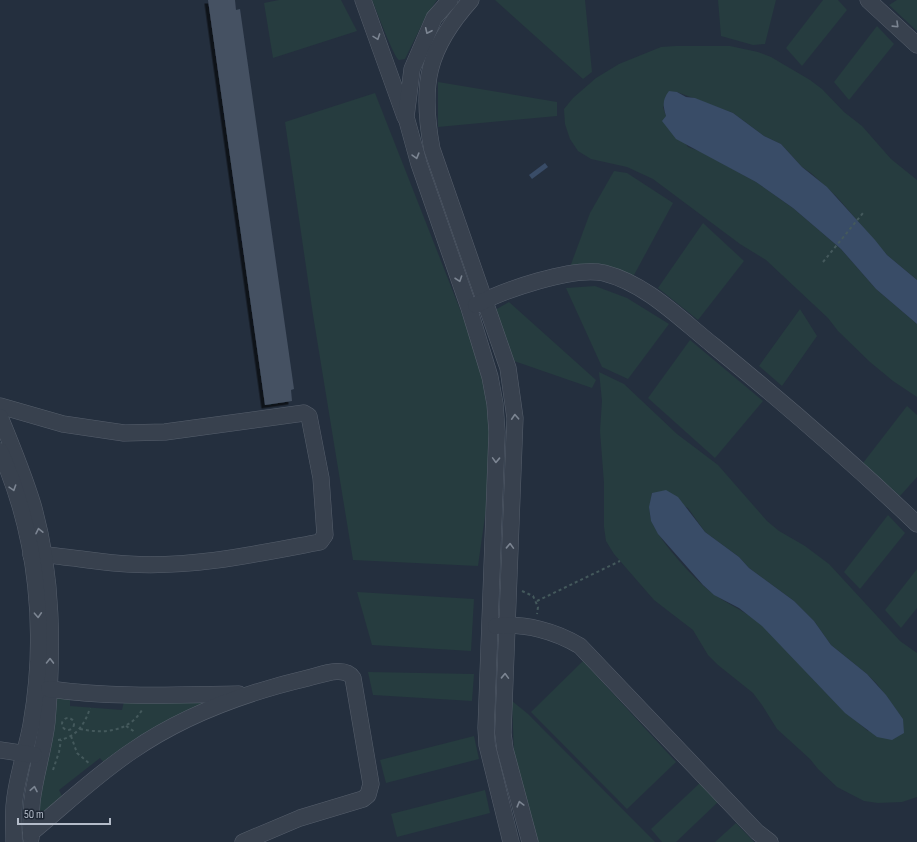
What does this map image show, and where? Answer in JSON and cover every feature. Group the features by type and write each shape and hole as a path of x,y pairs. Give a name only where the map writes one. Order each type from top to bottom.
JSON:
{"street":[{"path":"363,0 406,118 419,164 469,308 490,378 495,404 498,432 486,728 487,745 511,842"},
{"path":"406,118 412,69 434,18 450,0"},
{"path":"471,0 449,28 429,68 426,93 426,118 432,149 508,368 515,418 503,733 505,749 530,842"},
{"path":"872,1 917,46"},
{"path":"388,67 412,69 429,68"},
{"path":"469,308 485,300 552,277 578,273 602,273 629,281 655,298 747,373 873,482 917,524"},
{"path":"0,406 63,424 124,433 165,432 304,413 309,416 321,478 325,535 320,542 194,564 128,564 37,554"},
{"path":"0,417 15,454 33,506 37,554 51,626 47,723 32,802 31,837"},
{"path":"0,451 37,554 36,587 38,623 36,682 31,726 14,805 14,842"},
{"path":"489,627 507,625 533,628 565,637 580,646 757,832 770,842"},
{"path":"31,837 75,794 133,750 180,724 247,694 272,686 339,671 350,674 353,678 371,791 363,799 300,818 243,842"},
{"path":"49,689 78,693 150,696 247,694"},
{"path":"0,750 24,755 41,756"}],"path":[{"path":"823,262 863,213"},
{"path":"536,601 620,561"},
{"path":"523,591 529,593 536,601 538,613 533,628"},
{"path":"80,728 96,732 111,732 126,726 138,716 150,696"},
{"path":"55,740 71,736 80,728 87,719 90,708"},
{"path":"68,718 73,721 72,729 70,730 62,726 64,719 68,718"},
{"path":"71,736 77,753 90,765"}],"green space":[{"path":"279,0 341,0 357,31 273,58 264,3"},
{"path":"372,0 437,0 426,16 405,59 399,60 389,43"},
{"path":"495,0 585,0 592,72 583,79"},
{"path":"718,0 776,0 765,44 753,45 721,36"},
{"path":"823,0 838,0 847,10 802,66 786,48"},
{"path":"897,0 917,0 917,31 889,5"},
{"path":"877,26 894,44 849,100 834,82"},
{"path":"730,46 758,52 771,57 810,80 822,89 844,112 862,126 891,159 917,180 917,280 887,255 837,197 811,173 802,167 781,144 764,136 733,113 677,92 663,107 666,116 688,147 702,152 756,182 793,208 841,249 876,289 917,324 917,397 893,381 870,362 838,331 828,318 766,260 740,244 653,179 627,167 591,159 578,151 570,139 565,124 564,109 573,98 596,78 619,64 661,47"},
{"path":"438,82 557,102 557,116 438,127"},
{"path":"375,93 465,322 489,396 490,481 478,566 353,560 313,315 285,122"},
{"path":"614,171 627,173 673,203 634,275 570,267 590,213"},
{"path":"703,223 744,261 698,320 658,288"},
{"path":"595,286 627,298 669,324 628,379 602,367 566,288"},
{"path":"509,302 596,380 592,388 514,361 495,310"},
{"path":"800,309 817,336 782,386 759,366"},
{"path":"690,340 763,401 715,458 648,398"},
{"path":"599,372 624,384 677,434 718,465 767,521 779,531 805,546 829,564 900,641 917,653 917,797 902,802 878,803 864,801 837,787 810,759 777,729 753,693 708,655 693,630 654,600 614,554 606,541 604,527 604,483 600,431 602,401","holes":["652,493 688,508 705,532 739,557 749,568 794,601 814,621 831,645 877,684 903,719 868,731 840,706 763,626 752,617 707,589 680,562 656,530 650,515"]},
{"path":"907,406 917,415 917,477 900,496 863,463"},
{"path":"888,515 905,533 860,589 844,572"},
{"path":"917,569 917,608 901,628 885,610"},
{"path":"357,592 474,599 471,651 372,645"},
{"path":"583,661 676,762 627,809 531,712"},
{"path":"368,672 474,674 472,701 373,695"},
{"path":"56,696 70,696 70,706 122,710 124,701 210,702 106,765 100,758 59,790 63,798 44,814 38,810"},
{"path":"512,701 528,714 655,842 538,842 514,755"},
{"path":"474,736 479,759 386,783 380,760"},
{"path":"701,782 719,801 676,842 662,842 651,829"},
{"path":"485,790 490,813 397,837 391,814"},
{"path":"736,823 754,842 715,842"}],"water":[{"path":"669,91 677,92 686,97 695,98 733,113 764,136 781,144 802,167 827,187 887,255 917,280 917,324 876,289 841,249 793,208 756,182 676,139 662,121 666,116 664,103 665,97"},
{"path":"545,163 548,167 532,179 529,175"},
{"path":"666,490 678,497 705,532 739,557 749,568 794,601 814,621 831,645 867,674 886,695 903,719 904,733 892,740 877,737 845,713 762,626 739,608 714,595 703,585 658,534 651,521 649,507 652,493"}],"building":[{"path":"208,0 235,0 236,10 240,9 294,389 291,390 292,401 265,405"}]}
